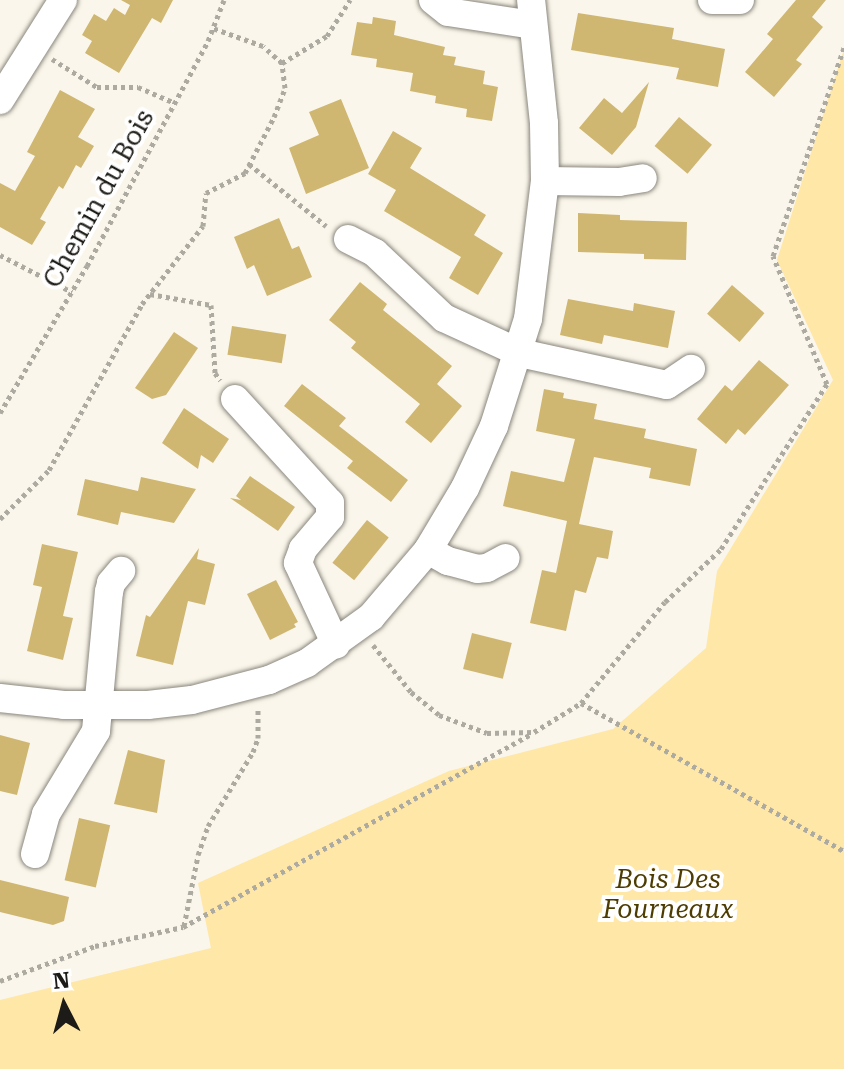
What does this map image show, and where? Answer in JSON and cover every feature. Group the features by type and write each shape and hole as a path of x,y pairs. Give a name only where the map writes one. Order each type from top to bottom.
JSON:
{"street":[{"path":"0,100 31,46 63,0"},
{"path":"0,698 99,706 177,702 243,689 307,663 336,645 371,617 428,550 471,476 494,426 520,353 534,284 545,181 544,123 532,12 448,12 433,0"},
{"path":"712,0 740,0"},
{"path":"545,181 619,182 643,178"},
{"path":"348,239 375,253 444,318 520,353 667,385 691,369"},
{"path":"235,399 330,503 330,517 303,549 298,563 336,645"},
{"path":"428,550 448,561 477,569 487,568 506,558"},
{"path":"35,854 46,814 96,731 109,592 111,583 121,571"}],"path":[{"name":"Chemin du Bois","path":"0,413 72,292 175,103 224,0"},
{"path":"282,63 327,36 350,0"},
{"path":"0,519 49,470 149,294 203,226 206,193 236,179 249,164 285,88 282,63 263,46 213,28"},
{"path":"31,46 97,87 138,87 175,103"},
{"path":"0,981 95,946 183,927 534,732 581,703 665,602 721,549 827,384 773,256 844,47"},
{"path":"249,164 317,221 348,239"},
{"path":"0,255 72,292"},
{"path":"149,294 211,305 215,373 235,399"},
{"path":"372,645 411,692 439,715 487,733 534,732"},
{"path":"581,703 844,851"},
{"path":"183,927 198,855 208,826 253,752 258,738 258,706"}],"green space":[{"name":"Bois Des Fourneaux","path":"844,49 844,1069 0,1069 0,1000 211,948 198,883 449,771 613,729 706,648 717,571 833,380 777,260"}],"building":[{"path":"121,0 173,0 161,23 152,18 119,73 85,53 92,41 82,35 94,14 106,21 114,8 125,15 130,5"},
{"path":"796,0 826,0 812,17 823,27 796,60 802,64 774,97 745,72 773,39 767,34"},
{"path":"578,13 674,28 672,39 725,49 718,87 676,79 679,68 571,50"},
{"path":"373,17 396,21 394,35 445,47 443,55 456,57 454,65 485,71 483,84 498,87 492,121 466,117 467,109 435,103 436,96 410,91 413,73 376,67 377,59 351,55 357,22 372,24"},
{"path":"649,82 636,127 612,155 579,128 604,98 622,113"},
{"path":"60,90 95,109 78,137 94,146 81,168 76,165 63,189 59,186 40,219 46,222 32,245 0,227 0,183 15,191 35,156 27,152"},
{"path":"341,99 369,168 306,194 289,148 319,135 309,112"},
{"path":"679,117 712,145 688,174 655,146"},
{"path":"393,131 422,148 410,168 486,215 474,235 503,253 478,295 449,278 461,257 384,211 396,190 368,174"},
{"path":"578,213 620,215 620,220 687,222 686,260 644,259 644,254 578,252"},
{"path":"279,218 292,249 299,246 312,277 267,296 254,265 247,269 234,237"},
{"path":"360,282 387,304 383,310 452,366 437,384 462,406 431,443 405,422 420,404 351,348 356,342 329,320"},
{"path":"732,285 764,313 740,342 707,314"},
{"path":"568,299 633,311 634,303 675,311 668,348 604,335 602,344 560,335"},
{"path":"232,326 286,335 282,363 227,355"},
{"path":"174,332 198,348 166,395 152,399 135,388"},
{"path":"759,360 789,385 745,435 738,429 726,444 697,419 725,385 732,391"},
{"path":"302,384 346,418 339,426 408,480 391,502 347,468 353,461 284,406"},
{"path":"544,389 564,393 563,398 597,404 594,419 646,429 644,438 697,449 690,486 649,478 651,468 594,457 579,524 613,531 608,559 597,557 586,593 575,590 566,631 530,623 542,570 556,573 567,521 503,506 511,471 564,482 575,439 536,431"},
{"path":"184,408 229,439 213,463 201,455 198,469 162,443"},
{"path":"250,476 295,507 278,531 230,498 241,500 236,496"},
{"path":"141,477 196,489 174,523 121,512 118,525 77,515 85,479 138,491"},
{"path":"367,520 389,538 354,580 332,563"},
{"path":"42,544 78,552 63,616 73,618 63,660 27,651 42,587 33,585"},
{"path":"199,548 197,559 215,564 205,605 188,601 173,665 136,656 146,615 150,617"},
{"path":"276,580 298,622 294,624 296,627 270,640 247,594"},
{"path":"472,633 512,643 503,679 463,669"},
{"path":"0,735 30,743 17,795 0,791"},
{"path":"128,750 165,760 157,813 114,804"},
{"path":"79,818 110,825 96,888 65,880"},
{"path":"0,880 69,897 64,921 53,925 0,912"}]}
